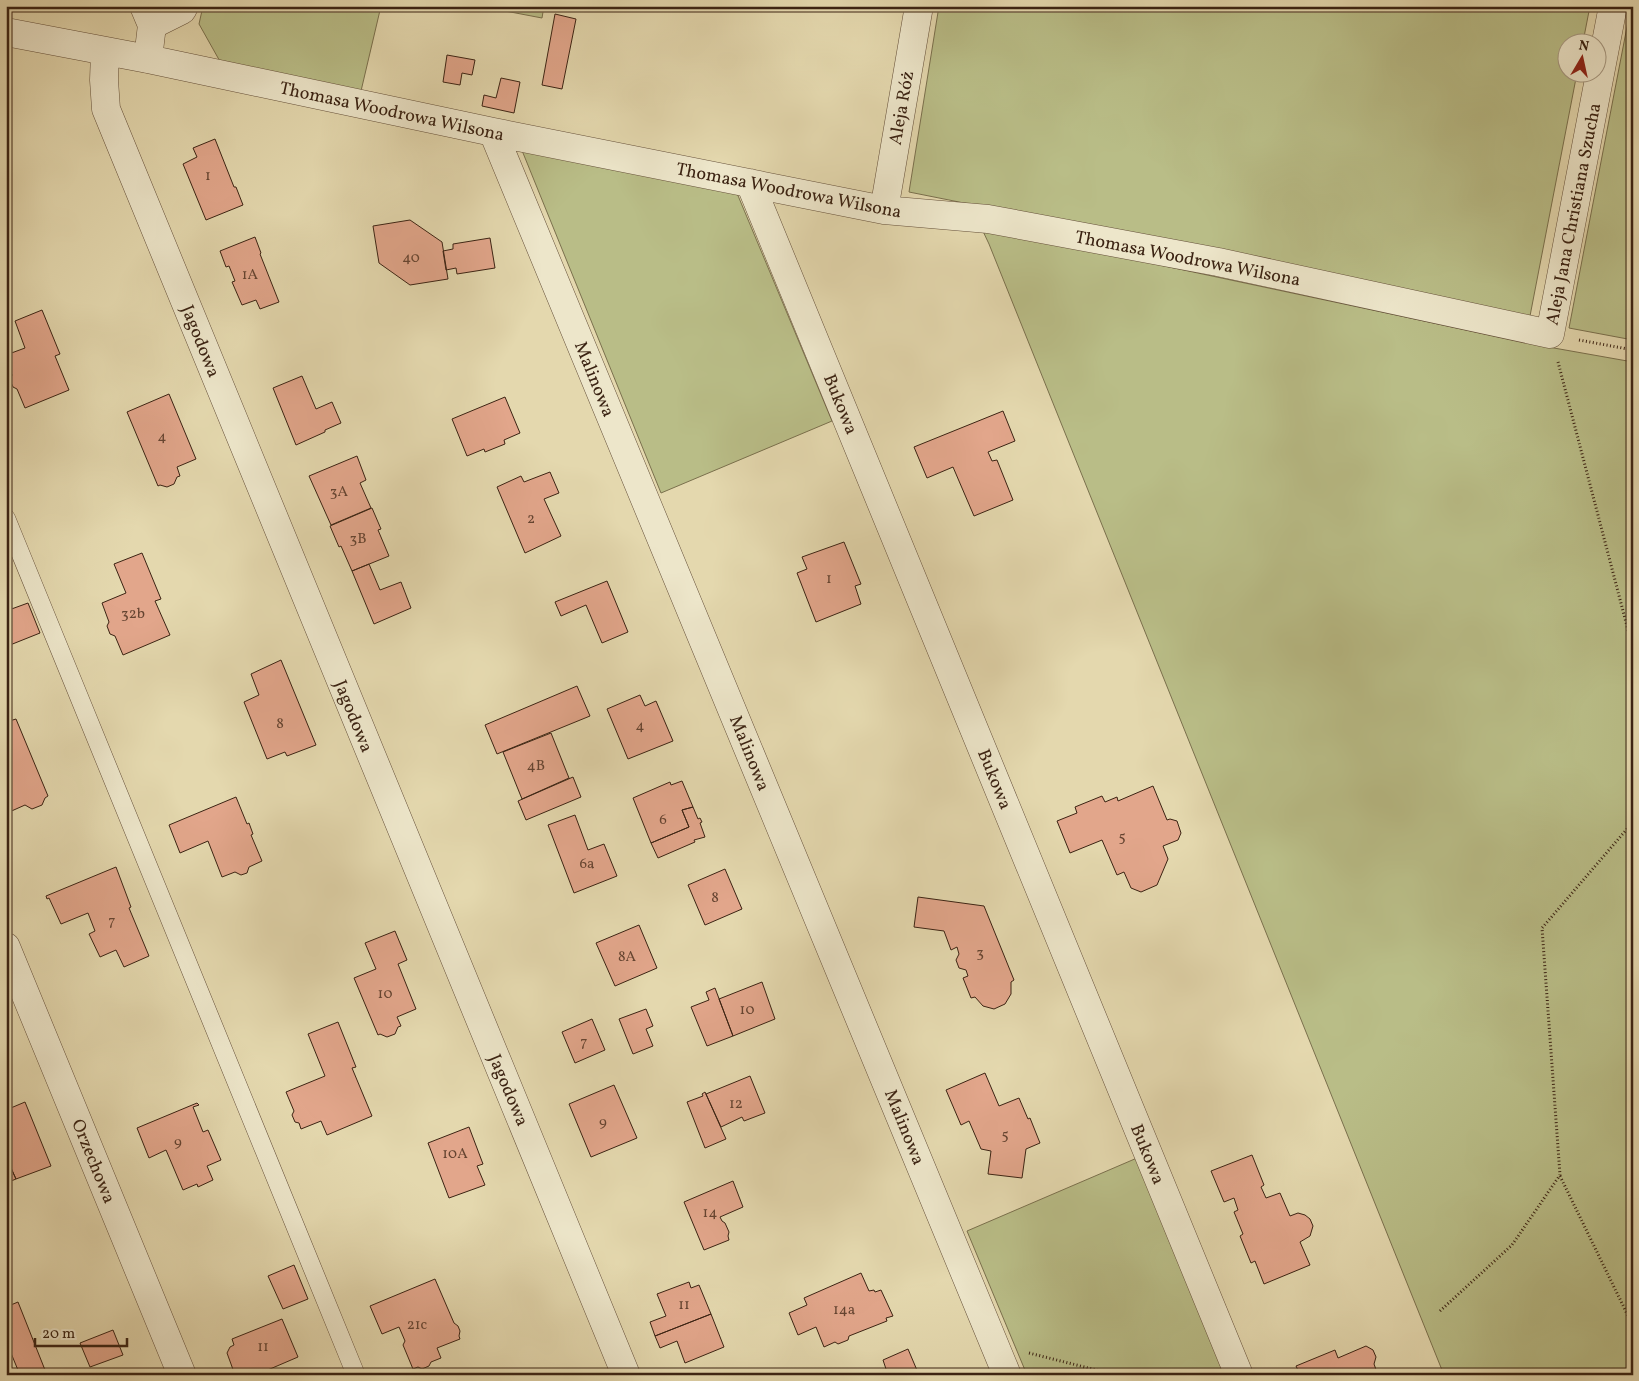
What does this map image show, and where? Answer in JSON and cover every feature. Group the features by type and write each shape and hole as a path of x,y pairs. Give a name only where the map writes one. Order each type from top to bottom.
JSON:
{"street":[{"path":"148,59 148,16 182,10 184,6"},
{"name":"Aleja Róż","path":"884,210 918,6"},
{"name":"Aleja Jana Christiana Szucha","path":"1550,334 1614,6"},
{"name":"Thomasa Woodrowa Wilsona","path":"6,32 148,59 493,132 884,210 988,219 1218,262 1550,334"},
{"name":"Jagodowa","path":"105,52 106,109 626,1375"},
{"name":"Malinowa","path":"493,132 1007,1375"},
{"name":"Bukowa","path":"750,183 1239,1375"},
{"name":"Orzechowa","path":"6,947 182,1375"}],"lane":[{"path":"6,518 356,1375"}],"path":[{"path":"1633,350 1550,334 1628,630 1633,640"},
{"path":"1633,822 1542,928 1560,1176 1633,1326"},
{"path":"1440,1311 1512,1245 1560,1176"},
{"path":"995,1344 1116,1375"}],"green space":[{"path":"203,6 381,6 361,91 222,65 199,24"},
{"path":"479,6 544,6 542,18"},
{"path":"939,6 1590,6 1585,32 1556,32 1556,82 1575,82 1530,316 909,192"},
{"path":"1631,6 1633,6 1633,340 1569,328"},
{"path":"521,148 734,186 832,421 661,493"},
{"path":"981,227 1537,345 1633,362 1633,1375 1444,1375"},
{"path":"1137,1158 1226,1375 1027,1375 967,1231"}],"building":[{"path":"555,14 576,19 562,89 542,85"},
{"path":"447,55 475,60 472,75 462,73 460,85 443,82"},
{"path":"501,78 520,82 514,113 482,106 484,95 496,98"},
{"path":"215,139 243,205 206,220 183,164 197,157 193,148"},
{"path":"410,220 442,242 448,279 410,285 379,263 373,226"},
{"path":"255,237 279,302 260,309 256,300 242,305 232,282 235,281 229,266 226,267 220,251"},
{"path":"490,238 495,268 457,274 456,268 446,270 443,251 453,249 453,244"},
{"path":"42,310 60,354 55,356 69,390 25,408 17,389 13,387 10,380 12,375 6,361 6,355 25,348 15,321"},
{"path":"302,376 316,409 332,402 341,423 296,445 273,388"},
{"path":"169,394 196,459 177,467 180,476 177,477 174,484 167,487 158,486 127,412"},
{"path":"505,397 520,433 504,440 505,444 485,452 484,449 467,456 452,419"},
{"path":"1003,411 1015,441 988,452 992,461 997,460 1013,500 974,516 953,467 927,478 914,447"},
{"path":"357,456 366,480 360,483 371,508 331,525 309,476"},
{"path":"550,472 559,493 544,499 561,536 525,553 497,487 521,476 524,482"},
{"path":"372,508 381,529 378,530 389,556 352,571 330,526"},
{"path":"844,542 861,584 855,586 861,604 816,622 797,573 807,569 802,557"},
{"path":"142,553 161,599 155,601 170,635 123,655 115,636 110,634 107,626 109,622 102,603 126,593 114,564"},
{"path":"369,564 380,590 401,582 411,608 374,624 352,571"},
{"path":"607,581 628,632 602,643 586,605 561,616 555,602"},
{"path":"28,603 40,633 10,645 6,637 6,611"},
{"path":"281,660 316,745 287,756 285,752 267,759 244,702 259,695 251,674"},
{"path":"577,686 590,716 497,754 485,725"},
{"path":"640,695 645,706 656,701 673,741 628,759 607,709"},
{"path":"16,719 48,796 42,805 32,809 25,805 7,813 6,722"},
{"path":"551,733 569,778 522,799 503,752"},
{"path":"573,777 581,797 526,820 518,801"},
{"path":"682,781 693,807 682,810 689,827 651,843 633,798 670,782 671,785"},
{"path":"1153,786 1167,820 1177,821 1181,833 1178,840 1163,846 1168,859 1157,885 1141,892 1131,888 1124,872 1117,875 1102,840 1070,853 1057,821 1077,813 1075,807 1102,796 1105,802 1117,797 1118,801"},
{"path":"236,797 247,824 249,823 253,834 251,835 262,861 249,867 247,873 241,875 235,872 222,877 208,841 180,853 169,825"},
{"path":"693,807 698,819 700,818 702,822 700,823 705,837 694,840 695,842 658,858 651,843 689,827 682,810"},
{"path":"575,815 588,850 604,844 617,876 574,893 548,825"},
{"path":"116,867 131,907 129,908 149,956 124,967 116,950 100,957 89,934 95,931 88,913 61,924 49,898 47,899 46,896"},
{"path":"725,869 742,909 705,925 688,885"},
{"path":"918,897 984,906 1014,980 1011,982 1011,994 1005,1004 994,1009 983,1006 975,997 971,998 963,978 968,976 966,970 959,968 956,960 959,954 957,947 951,950 944,931 914,927"},
{"path":"639,925 657,968 615,986 596,943"},
{"path":"395,931 407,960 398,964 416,1009 397,1017 401,1026 398,1027 395,1034 387,1037 378,1035 354,978 376,969 365,943"},
{"path":"762,982 775,1019 733,1036 719,999"},
{"path":"715,988 733,1036 707,1046 691,1007 709,1000 706,992"},
{"path":"646,1009 653,1026 646,1029 653,1046 633,1054 619,1019"},
{"path":"592,1019 605,1050 575,1063 562,1032"},
{"path":"338,1022 356,1067 352,1068 372,1116 327,1135 321,1121 301,1129 299,1123 295,1122 292,1115 294,1111 286,1092 325,1076 308,1034"},
{"path":"985,1073 999,1106 1019,1098 1028,1119 1030,1118 1040,1143 1026,1149 1022,1178 988,1174 991,1151 981,1149 969,1121 961,1125 946,1090"},
{"path":"750,1076 765,1113 744,1121 742,1117 721,1127 706,1094"},
{"path":"614,1085 637,1138 591,1157 569,1104"},
{"path":"705,1092 726,1139 705,1148 687,1102 703,1096 702,1094"},
{"path":"25,1102 51,1166 16,1179 6,1157 6,1110"},
{"path":"197,1103 199,1105 193,1107 203,1132 208,1130 221,1160 207,1166 213,1180 198,1187 197,1184 183,1190 166,1150 149,1158 137,1128"},
{"path":"469,1127 483,1164 477,1166 485,1185 449,1198 428,1143"},
{"path":"1252,1155 1264,1185 1261,1187 1266,1198 1280,1193 1290,1216 1298,1213 1305,1215 1310,1219 1313,1226 1310,1236 1300,1242 1310,1265 1264,1284 1255,1261 1251,1263 1240,1236 1243,1234 1234,1212 1238,1210 1234,1198 1224,1202 1211,1171"},
{"path":"6,1157 16,1179 6,1183"},
{"path":"733,1181 743,1207 720,1217 729,1232 729,1240 704,1250 684,1202"},
{"path":"294,1265 308,1299 283,1309 268,1276"},
{"path":"861,1273 869,1291 881,1290 893,1316 886,1318 887,1321 849,1336 848,1340 838,1344 835,1342 824,1347 816,1327 798,1335 789,1313 807,1305 804,1298"},
{"path":"435,1279 454,1323 458,1326 460,1339 437,1348 441,1358 431,1362 429,1366 422,1369 418,1367 413,1369 403,1345 405,1341 399,1327 382,1334 370,1306"},
{"path":"689,1282 691,1288 699,1285 711,1314 655,1336 650,1322 666,1316 657,1294"},
{"path":"18,1302 47,1375 20,1375 6,1341 6,1307"},
{"path":"711,1314 724,1347 685,1363 677,1341 660,1348 655,1336"},
{"path":"282,1319 298,1357 256,1375 235,1375 227,1353 230,1347 234,1345 232,1339"},
{"path":"113,1330 123,1355 90,1367 80,1343"},
{"path":"1366,1346 1373,1350 1376,1357 1374,1364 1378,1375 1300,1375 1296,1366 1335,1350 1338,1358"},
{"path":"908,1349 919,1375 888,1375 883,1360"}]}
